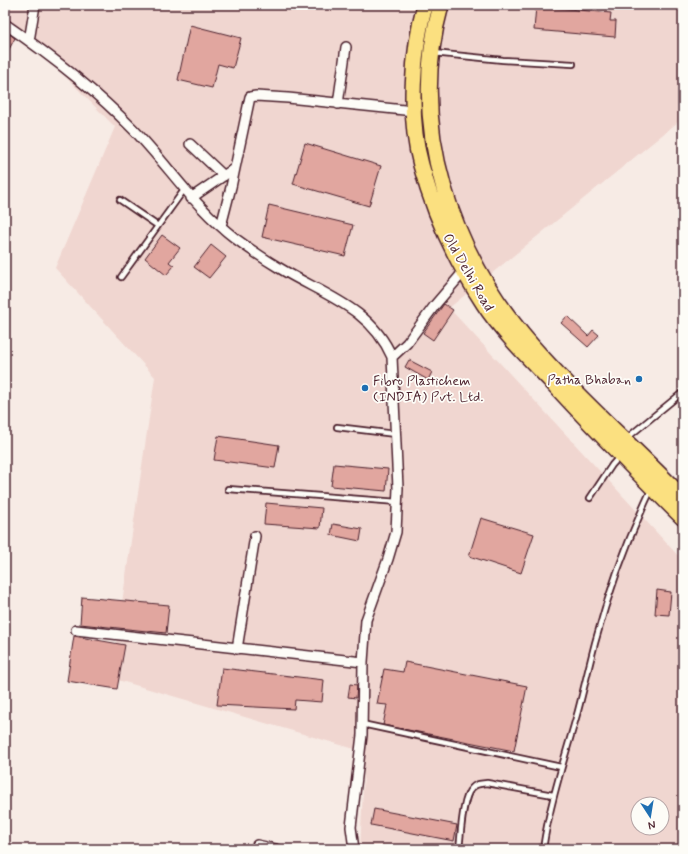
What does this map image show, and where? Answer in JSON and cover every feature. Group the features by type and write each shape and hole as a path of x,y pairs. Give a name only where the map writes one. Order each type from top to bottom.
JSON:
{"main road":[{"name":"Old Delhi Road","path":"425,5 414,79 414,111 420,164 438,216 457,258 484,304 530,358 621,455 683,518"},
{"name":"Old Delhi Road","path":"441,5 431,53 429,84 433,147 445,194 455,221 475,265 497,300 532,346 683,498"}],"street":[{"path":"28,41 35,5"},
{"path":"5,24 75,76 134,130 205,213 282,269 344,303 376,329 387,345 392,357 398,502 396,532 366,620 363,662 362,724 351,827 354,849"},
{"path":"338,104 346,47"},
{"path":"221,226 250,97 282,98 414,111"},
{"path":"190,144 224,176"},
{"path":"191,198 235,168"},
{"path":"392,357 407,343 435,305 465,270"},
{"path":"237,649 255,536"},
{"path":"76,630 363,662"},
{"path":"257,845 276,849"}],"lane":[{"path":"431,53 503,60 573,64"},
{"path":"121,277 184,190"},
{"path":"120,200 158,226"},
{"path":"625,439 683,392"},
{"path":"337,427 395,434"},
{"path":"590,498 612,465 621,455"},
{"path":"543,849 553,795 616,574 632,530 653,487"},
{"path":"228,489 398,502"},
{"path":"362,724 561,767"},
{"path":"459,849 466,800 471,788 477,784 487,783 553,795"}],"shaded area":[{"path":"5,5 683,5 683,118 449,308 683,561 683,816 676,849 360,849 365,752 111,678 155,377 55,268 115,127 5,15"}],"building":[{"path":"536,6 611,13 610,21 616,21 615,37 534,30"},
{"path":"190,25 241,38 233,68 218,64 212,88 178,80"},
{"path":"5,31 15,38 5,57"},
{"path":"305,143 381,166 369,206 293,184"},
{"path":"269,205 353,225 345,256 262,237"},
{"path":"162,235 180,248 169,262 174,266 166,275 145,258"},
{"path":"211,245 226,257 209,278 194,267"},
{"path":"444,304 453,310 433,340 423,333"},
{"path":"567,316 588,336 593,330 599,335 588,347 561,323"},
{"path":"409,360 432,372 428,380 405,367"},
{"path":"218,436 279,445 275,468 214,460"},
{"path":"334,464 388,469 386,491 331,486"},
{"path":"266,503 322,508 320,528 264,524"},
{"path":"481,518 534,534 521,573 469,556"},
{"path":"333,524 362,529 360,541 331,535"},
{"path":"657,590 671,592 669,615 655,614"},
{"path":"82,597 169,605 166,633 80,624"},
{"path":"74,636 125,645 117,689 67,681"},
{"path":"405,662 527,686 514,751 383,725 387,705 377,704 384,669 403,672"},
{"path":"222,668 324,680 322,702 295,700 294,709 217,705"},
{"path":"350,684 357,685 356,698 348,697"},
{"path":"374,809 457,825 454,841 371,825"}],"place":[{"name":"Patha Bhaban","path":"639,379"},
{"name":"Fibro Plastichem (INDIA) Pvt. Ltd.","path":"365,388"}]}
